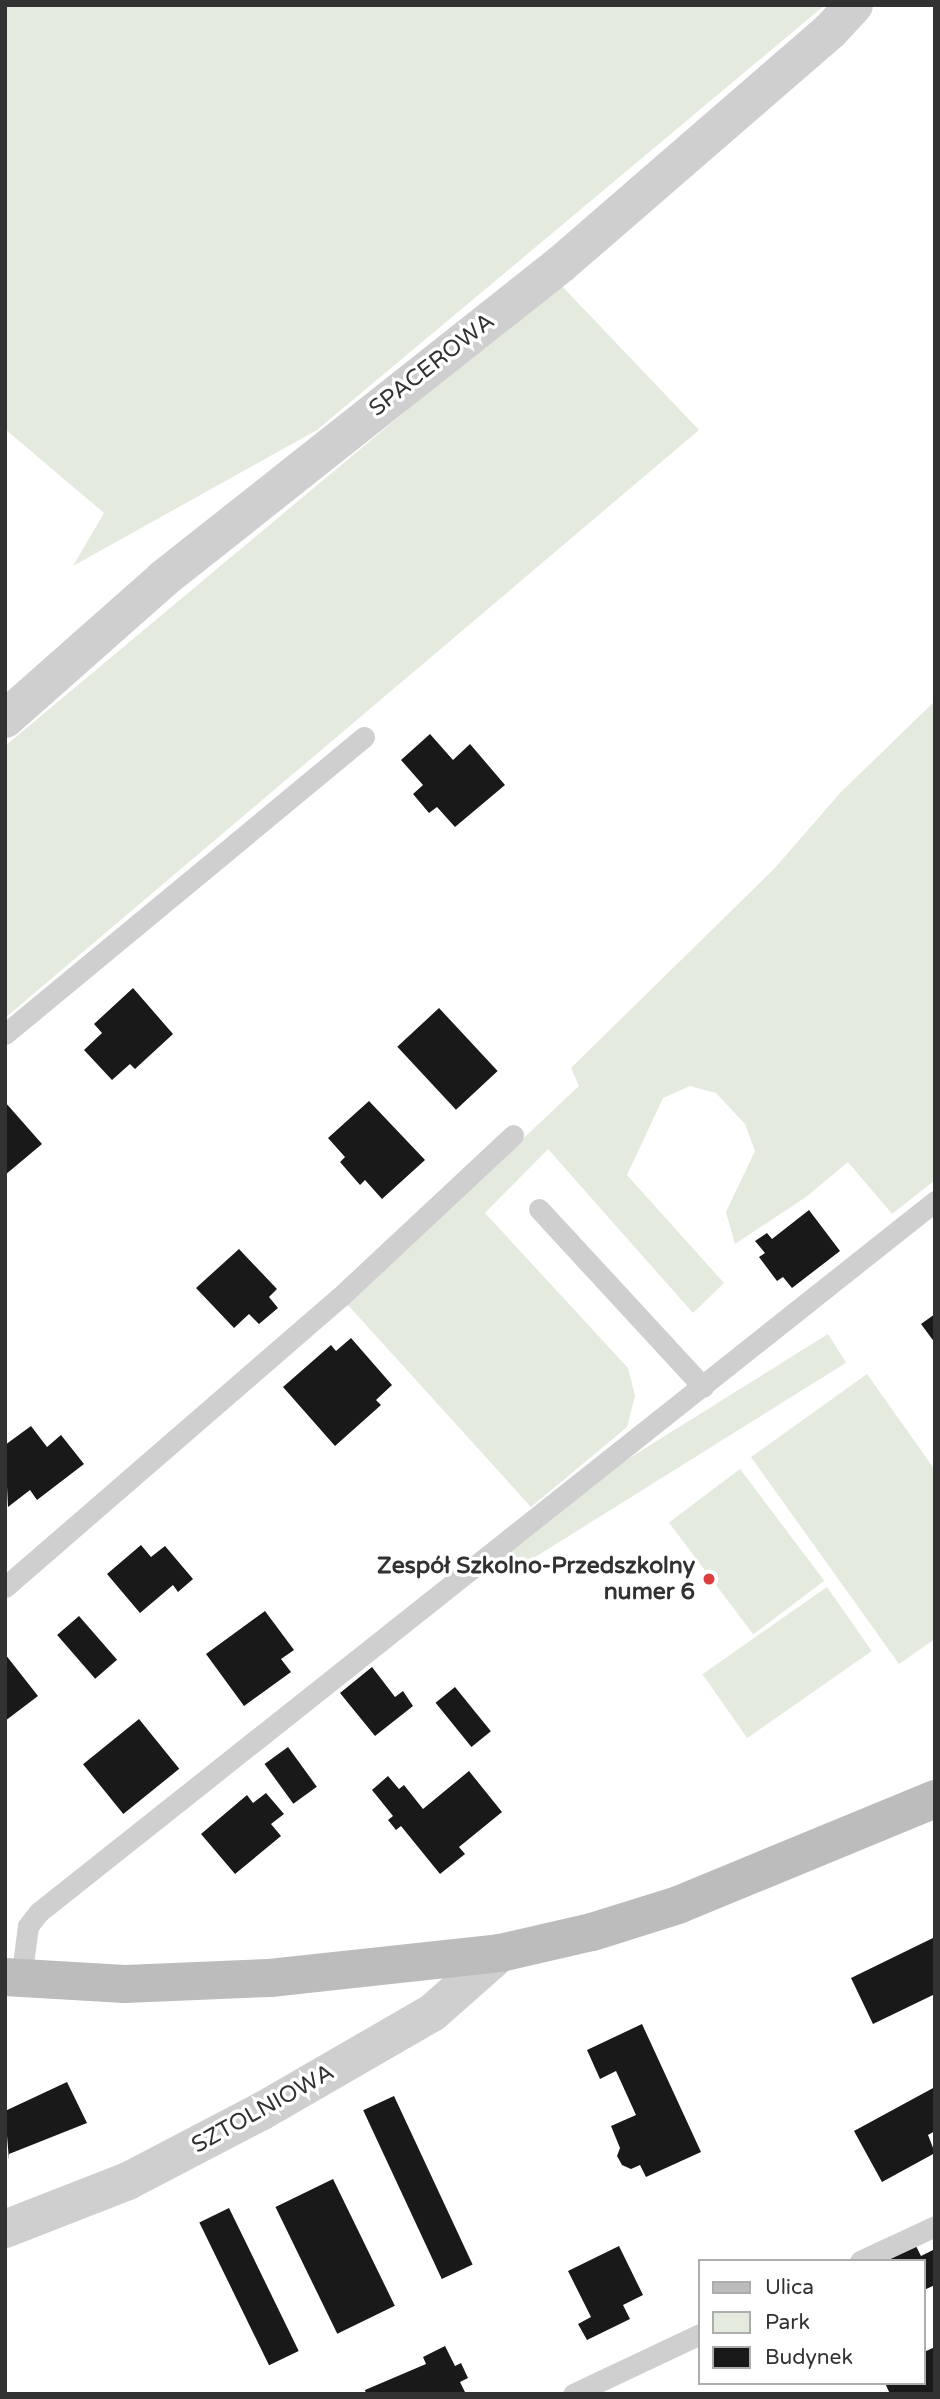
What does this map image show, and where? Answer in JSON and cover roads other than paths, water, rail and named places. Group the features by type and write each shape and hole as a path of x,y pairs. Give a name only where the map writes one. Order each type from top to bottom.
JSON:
{"street":[{"name":"SPACEROWA","path":"5,719 163,579 561,264 830,31 854,5"},
{"path":"13,1978 125,1984 270,1978 500,1953 592,1933 678,1905 935,1799"},
{"name":"SZTOLNIOWA","path":"5,2230 149,2171 273,2104 432,2012 500,1953"}],"lane":[{"path":"5,1034 364,737"},
{"path":"5,1587 340,1297 513,1135"},
{"path":"13,1978 28,1926 39,1912 935,1201"},
{"path":"539,1209 703,1387"},
{"path":"864,2259 935,2227"},
{"path":"573,2394 698,2335"}],"place":[{"name":"Zespół Szkolno-Przedszkolny numer 6","path":"709,1579"}]}
